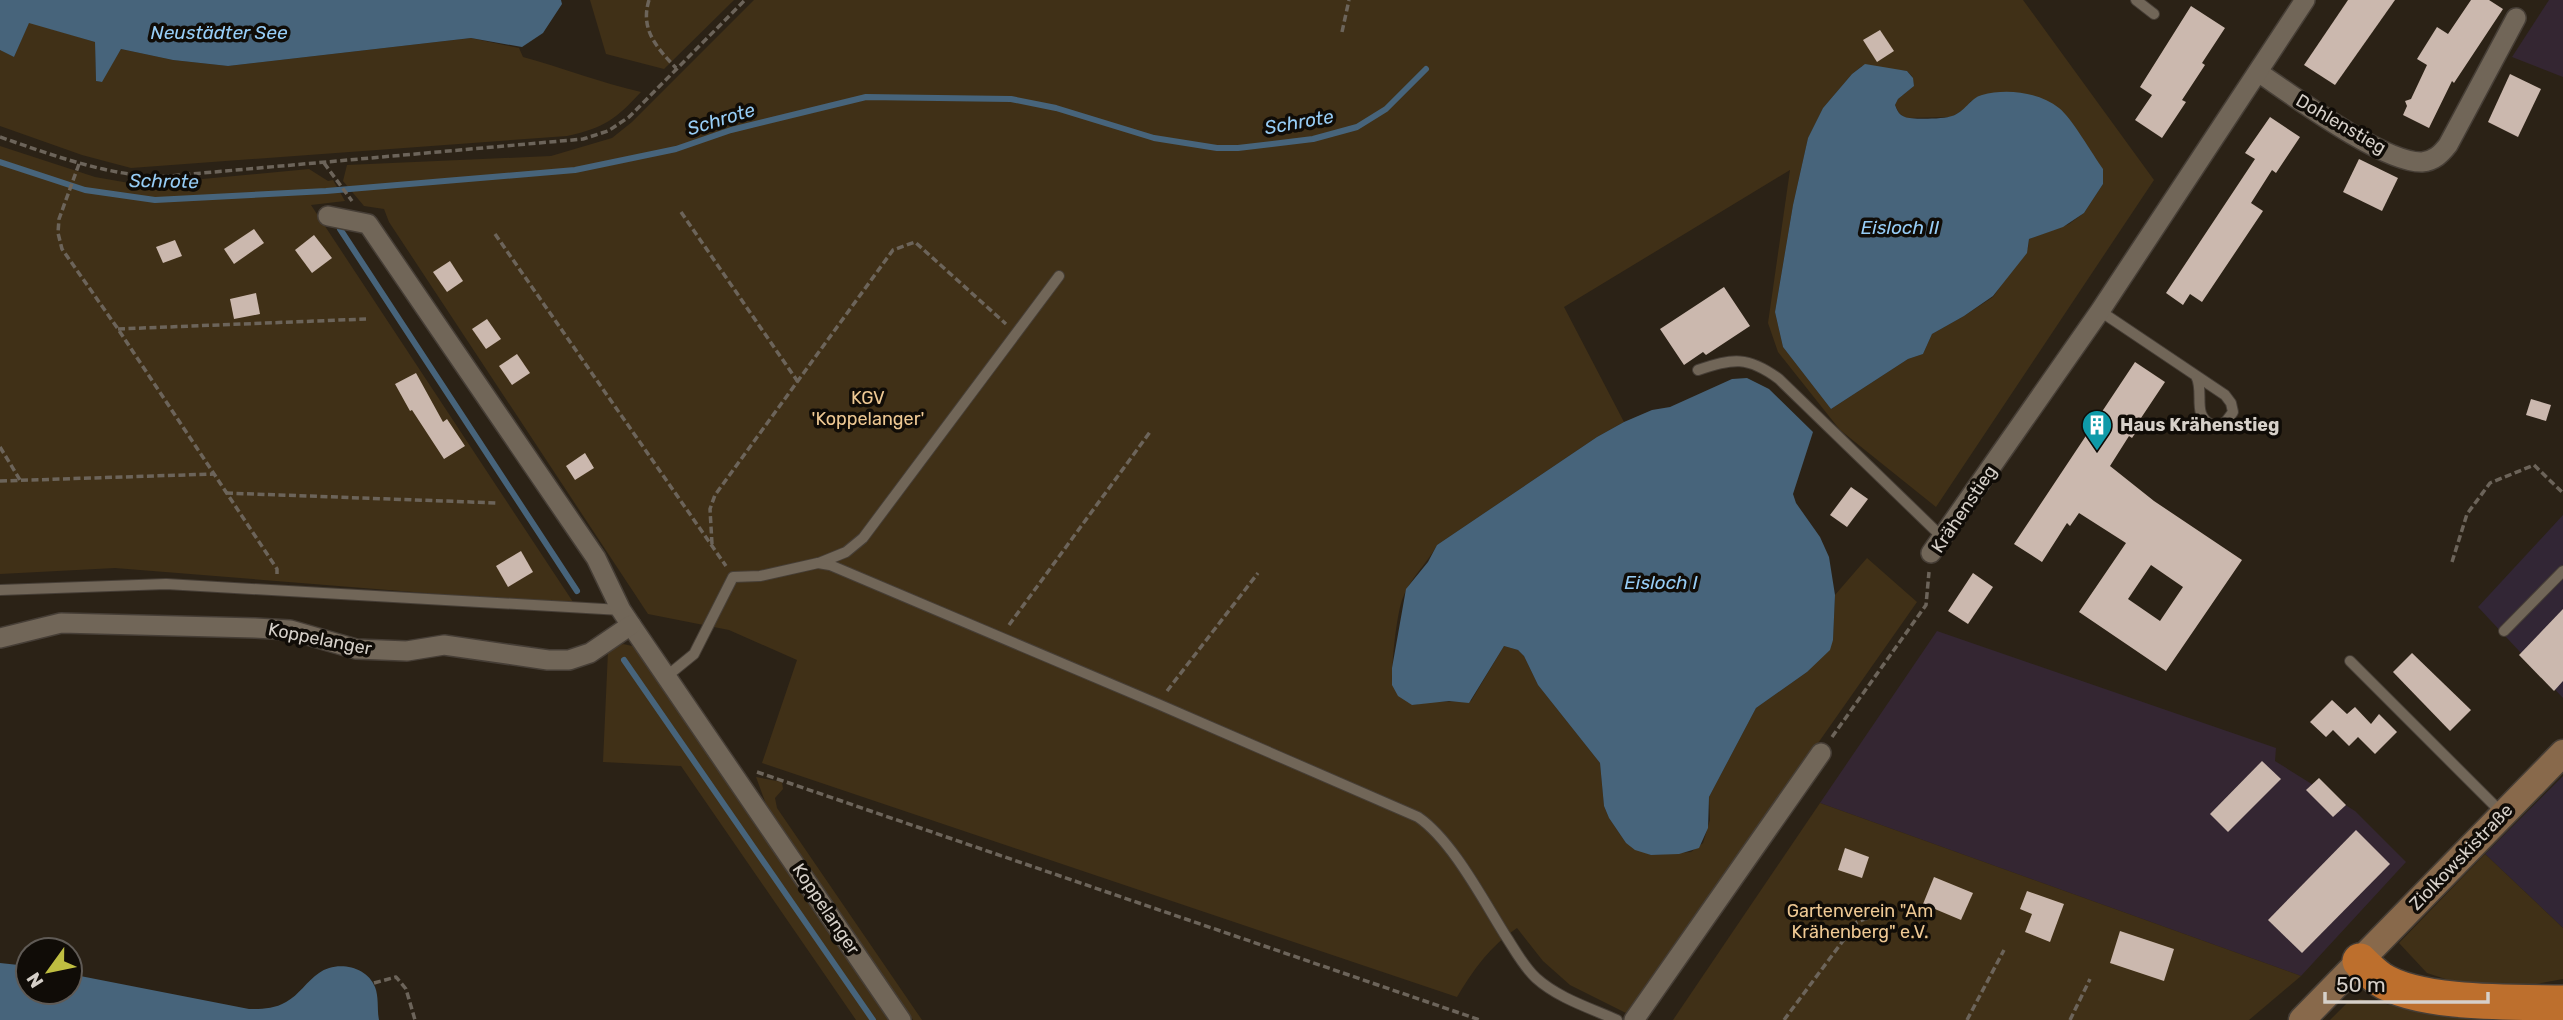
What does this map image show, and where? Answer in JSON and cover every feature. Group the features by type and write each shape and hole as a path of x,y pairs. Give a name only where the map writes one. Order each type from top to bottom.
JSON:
{"highway":[{"path":"2360,961 2386,982 2431,995 2467,1000 2563,1005"},
{"path":"2539,1020 2563,1005"}],"street":[{"name":"Krähenstieg","path":"1937,546 2100,311 2305,0"},
{"name":"Dohlenstieg","path":"2258,72 2362,140 2422,162 2440,155 2450,142 2516,18"},
{"name":"Koppelanger","path":"328,216 368,224 596,558 626,618 901,1020"},
{"name":"Koppelanger","path":"0,638 61,623 230,627 290,630 356,649 407,652 444,645 548,660 569,660 590,653 626,618"},
{"path":"1634,1020 1821,753"},
{"name":"Ziolkowskistraße","path":"2302,1020 2563,753"}],"lane":[{"path":"2136,0 2154,14"},
{"path":"667,676 694,654 733,577 760,576 818,563 846,552 863,538 1059,276"},
{"path":"2100,311 2225,395 2231,403 2232,415 2224,425 2212,425 2201,417 2200,389 2196,376"},
{"path":"1698,370 1721,362 1741,360 1766,369 1779,379 1937,546"},
{"path":"818,563 830,565 1405,811 1437,833 1534,977 1555,992 1617,1020"},
{"path":"2504,631 2563,571"},
{"path":"0,590 166,584 276,590 626,618"},
{"path":"2350,661 2503,814"}],"path":[{"path":"649,0 645,15 649,35 676,68"},
{"path":"0,137 79,164 127,176 158,177 570,141 591,137 613,128 629,117 745,0"},
{"path":"1342,32 1349,0"},
{"path":"324,163 352,202"},
{"path":"79,164 58,226 62,249 277,569 276,590"},
{"path":"681,212 798,382"},
{"path":"495,234 733,577"},
{"path":"712,544 710,509 715,495 893,250 915,242 1016,333"},
{"path":"118,329 366,319"},
{"path":"1000,638 1150,432"},
{"path":"0,447 20,480"},
{"path":"2452,562 2467,514 2490,483 2534,465 2563,493"},
{"path":"0,481 214,474"},
{"path":"226,493 498,503"},
{"name":"Krähenstieg","path":"1821,753 1926,605 1937,546"},
{"path":"1157,704 1258,573"},
{"path":"725,761 1480,1020"},
{"path":"1784,1020 1857,922 1887,911"},
{"path":"1968,1020 2004,950"},
{"path":"373,983 396,977 406,989 415,1020"},
{"path":"2070,1020 2090,979"}],"shaded area":[{"path":"2549,0 2563,0 2563,77 2512,57"},
{"path":"2563,515 2563,698 2478,607"},
{"path":"1937,631 2276,748 2275,761 2355,811 2406,862 2301,976 1820,803"},
{"path":"2563,776 2563,928 2485,854"}],"green space":[{"path":"590,0 734,0 664,69 606,54"},
{"name":"KGV 'Koppelanger'","path":"754,0 2023,0 2154,180 1936,507 1840,430 1778,352 1768,323 1790,170 1564,307 1624,422 1597,437 1437,545 1405,592 1396,628 1392,681 1412,705 1471,701 1504,646 1518,650 1524,656 1538,685 1600,763 1604,806 1626,843 1651,855 1691,852 1703,843 1710,820 1709,797 1756,708 1807,672 1833,640 1835,595 1867,558 1917,602 1628,1014 1570,985 1543,961 1517,928 1483,959 1457,997 762,763 797,660 729,630 648,614 389,222 384,209 364,206 343,181 347,165 551,156 612,138 632,122","holes":["1862,66 1907,71 1912,76 1914,86 1898,99 1895,105 1899,113 1906,118 1951,117 1965,109 1971,101 2103,169 2103,184 2084,213 2069,224 2029,239 2028,248 1993,297 1932,334 1923,354 1908,359 1831,409 1783,347 1775,312 1793,205 1808,138 1823,108"]},
{"path":"29,22 95,42 96,81 101,82 121,49 173,60 228,66 471,38 519,48 523,57 641,92 624,109 600,126 567,136 131,168 82,155 0,126 0,50 14,57"},
{"path":"0,146 95,177 129,183 309,169 328,181 333,180 345,201 311,205 575,605 115,568 0,574"},
{"path":"623,644 637,647 893,1020 856,1020 681,766 603,762 608,651"},
{"path":"756,777 782,782 783,789 775,798 777,808 922,1020 913,1020 767,807"},
{"name":"Gartenverein \"Am Krähenberg\" e.V.","path":"1820,803 2301,976 2249,1020 1673,1020"},
{"path":"2485,854 2563,928 2563,979 2526,986 2470,987 2427,973 2399,943"},
{"path":"2360,999 2438,1014 2521,1015 2511,1020 2330,1020 2347,1003"}],"water":[{"name":"Neustädter See","path":"0,0 561,0 562,4 543,33 522,47 471,38 228,66 173,60 121,49 102,82 96,81 95,42 29,23 14,57 0,50"},
{"name":"Eisloch II","path":"1865,64 1907,71 1913,78 1914,86 1898,99 1895,105 1900,114 1908,118 1952,116 1978,97 1991,93 2012,92 2042,98 2059,108 2070,119 2103,169 2103,184 2084,213 2063,227 2029,239 2027,253 1993,296 1932,334 1923,354 1908,359 1831,409 1783,347 1775,312 1793,205 1808,138 1823,108 1852,74"},
{"name":"Eisloch I","path":"1747,378 1769,389 1813,432 1793,494 1796,503 1820,537 1829,557 1835,595 1833,640 1830,650 1807,672 1756,708 1709,797 1708,828 1699,848 1679,854 1651,855 1635,850 1626,843 1609,818 1604,806 1600,763 1538,685 1524,656 1518,650 1504,646 1469,703 1449,701 1412,705 1398,696 1392,685 1392,668 1406,589 1428,562 1437,545 1597,437 1652,410 1670,407 1732,379"},
{"path":"0,963 14,964 14,1006 84,1006 84,977 249,1009 281,1004 291,999 326,969 350,967 365,974 375,987 379,1020 0,1020"}],"building":[{"path":"2348,0 2395,0 2335,85 2304,65"},
{"path":"2471,0 2489,0 2503,9 2454,83 2452,81 2429,128 2403,115 2407,106 2405,101 2411,99 2427,65 2417,59 2437,27 2448,34"},
{"path":"2191,6 2225,28 2182,100 2186,102 2162,138 2135,120 2152,95 2140,87"},
{"path":"1880,30 1894,51 1877,62 1863,40"},
{"path":"2510,74 2541,89 2518,137 2488,122"},
{"path":"2270,117 2300,137 2276,173 2272,170 2251,203 2263,211 2202,302 2190,294 2183,305 2166,293 2255,159 2245,153"},
{"path":"2359,159 2398,178 2382,211 2343,192"},
{"path":"254,229 264,243 234,264 224,249"},
{"path":"314,235 332,258 312,273 295,250"},
{"path":"175,240 182,256 163,263 156,247"},
{"path":"450,261 463,281 447,292 433,272"},
{"path":"1724,287 1750,326 1706,355 1703,352 1684,365 1660,329"},
{"path":"256,293 260,314 234,319 230,299"},
{"path":"487,319 501,339 486,349 472,329"},
{"path":"517,354 530,373 512,385 499,366"},
{"path":"2135,362 2165,382 2139,421 2142,423 2132,438 2129,436 2110,466 2154,501 2242,560 2166,671 2079,612 2126,543 2079,513 2070,526 2067,523 2042,562 2014,544","holes":["2151,565 2183,587 2160,621 2128,599"]},
{"path":"416,373 443,422 447,419 465,446 444,459 412,410 410,411 395,384"},
{"path":"2531,399 2551,405 2546,421 2526,415"},
{"path":"585,453 594,468 575,480 566,466"},
{"path":"1851,487 1868,499 1847,527 1830,515"},
{"path":"521,551 533,572 508,587 496,566"},
{"path":"1973,573 1993,587 1968,624 1948,611"},
{"path":"2563,609 2563,681 2554,691 2519,655"},
{"path":"2412,653 2471,710 2450,731 2393,672"},
{"path":"2332,700 2347,714 2355,707 2371,724 2379,714 2397,732 2375,754 2358,737 2349,746 2333,730 2326,737 2310,722"},
{"path":"2262,761 2281,779 2228,832 2210,814"},
{"path":"2319,778 2346,805 2333,817 2306,790"},
{"path":"2356,830 2390,864 2302,953 2268,920"},
{"path":"1845,848 1869,857 1862,878 1838,870"},
{"path":"1934,877 1973,893 1961,920 1923,904"},
{"path":"2027,891 2064,904 2050,942 2025,932 2032,914 2020,909"},
{"path":"2120,931 2174,949 2164,981 2110,963"}],"waterway":[{"name":"Schrote","path":"0,162 85,190 155,200 326,191 575,170 676,149 731,130 866,97 1011,99 1056,108 1154,138 1217,148 1238,148 1313,139 1357,127 1386,109 1426,69"},
{"path":"340,229 577,591"},
{"path":"624,660 873,1020"}],"place":[{"name":"Haus Krähenstieg","path":"2097,452"}]}
